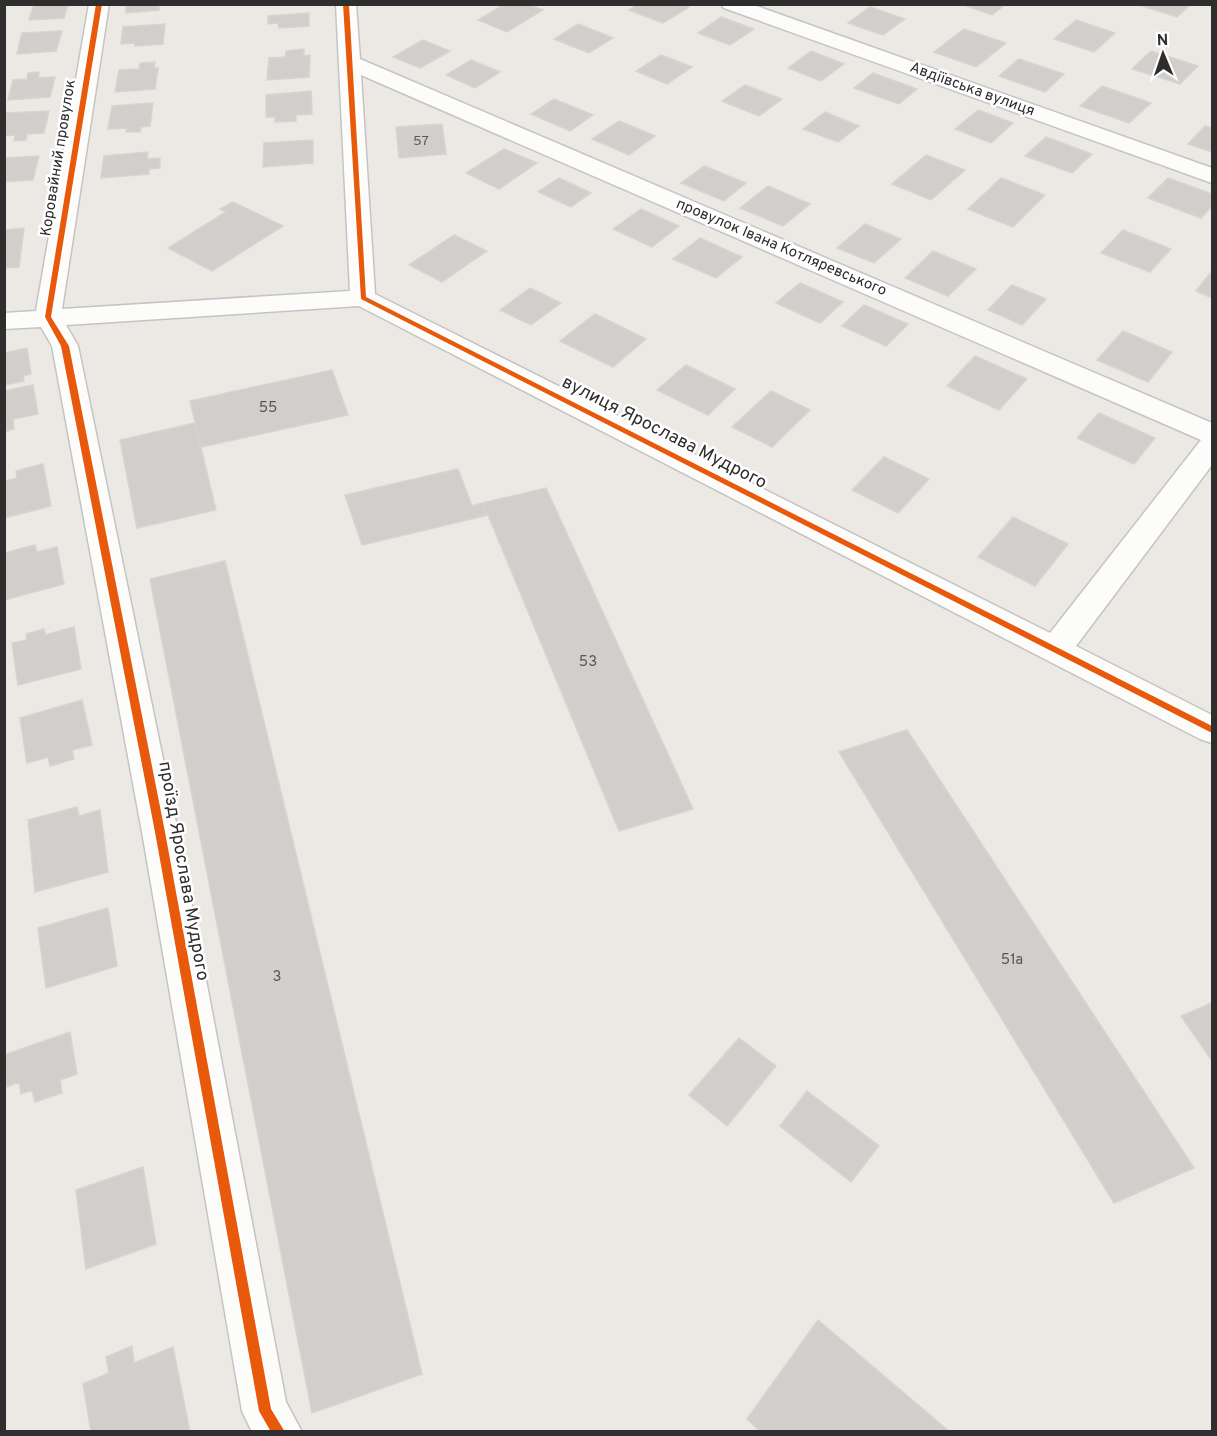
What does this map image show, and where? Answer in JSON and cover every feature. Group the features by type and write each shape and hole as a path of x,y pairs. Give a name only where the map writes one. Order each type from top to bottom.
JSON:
{"street":[{"name":"Коровайний провулок","path":"48,317 99,4"},
{"path":"4,321 363,298 346,4"},
{"name":"Авдіївська вулиця","path":"730,4 1212,176"},
{"name":"провулок Івана Котляревського","path":"349,62 1212,434"},
{"name":"вулиця Ярослава Мудрого","path":"363,298 1212,730"},
{"name":"проїзд Ярослава Мудрого","path":"48,317 65,346 160,832 265,1411 279,1431"},
{"path":"1055,650 1212,446"}],"building":[{"path":"34,4 68,4 64,18 29,20"},
{"path":"126,4 159,4 159,10 126,13"},
{"path":"505,4 527,4 543,10 507,32 478,20"},
{"path":"638,4 682,4 689,7 663,23 629,10"},
{"path":"961,4 1006,4 992,15"},
{"path":"1136,4 1191,4 1177,17"},
{"path":"870,7 905,19 883,35 848,23"},
{"path":"309,13 309,26 279,28 278,23 268,24 268,16"},
{"path":"721,17 754,29 730,45 698,33"},
{"path":"1076,20 1115,33 1094,52 1054,39"},
{"path":"165,24 163,44 135,46 135,43 121,44 123,27"},
{"path":"578,24 613,38 589,53 554,39"},
{"path":"964,29 1006,43 976,67 934,52"},
{"path":"62,31 56,51 17,54 22,33"},
{"path":"423,40 450,51 420,68 393,57"},
{"path":"304,49 304,56 310,55 309,77 267,80 269,58 285,57 286,51"},
{"path":"811,51 844,64 821,81 788,68"},
{"path":"1151,51 1198,66 1180,84 1132,69"},
{"path":"661,55 692,67 667,84 636,71"},
{"path":"1019,59 1064,74 1045,92 999,76"},
{"path":"471,60 500,72 475,88 446,75"},
{"path":"155,62 154,68 158,68 155,89 115,92 119,70 139,69 140,63"},
{"path":"39,72 38,78 55,77 50,97 8,100 13,80 27,79 28,73"},
{"path":"873,73 917,89 899,104 854,88"},
{"path":"745,85 782,99 759,116 722,101"},
{"path":"1102,86 1151,103 1129,123 1080,106"},
{"path":"311,91 312,114 296,115 296,121 275,122 275,117 266,117 266,95"},
{"path":"554,99 593,115 570,131 531,114"},
{"path":"153,103 150,126 141,127 140,132 126,132 127,128 108,129 112,106"},
{"path":"978,110 1013,123 991,143 955,129"},
{"path":"49,111 44,133 27,134 26,140 14,141 15,135 4,136 5,113"},
{"path":"825,112 859,126 838,142 803,129"},
{"path":"619,121 655,136 629,155 592,139"},
{"path":"442,124 446,154 399,158 396,127"},
{"path":"1205,126 1212,128 1212,152 1188,144"},
{"path":"1046,137 1092,154 1072,173 1025,156"},
{"path":"313,140 313,163 263,167 264,143"},
{"path":"504,149 537,163 499,189 466,173"},
{"path":"148,152 147,159 160,158 160,168 149,169 149,174 101,178 104,156"},
{"path":"926,155 965,170 931,200 892,184"},
{"path":"39,156 33,180 4,182 4,158"},
{"path":"704,166 746,183 724,201 681,183"},
{"path":"559,178 591,193 571,207 538,192"},
{"path":"1001,178 1045,195 1013,227 968,209"},
{"path":"1168,178 1212,194 1212,206 1201,218 1148,198"},
{"path":"768,186 810,204 783,226 740,208"},
{"path":"233,202 283,226 212,271 168,248 226,212 220,209"},
{"path":"641,209 679,226 652,247 613,229"},
{"path":"865,224 901,239 874,263 837,248"},
{"path":"24,228 19,267 4,268 4,230"},
{"path":"1123,230 1171,249 1150,272 1101,253"},
{"path":"454,235 487,251 442,282 409,265"},
{"path":"700,238 742,257 716,278 673,259"},
{"path":"933,251 976,269 948,296 905,278"},
{"path":"1212,271 1212,298 1196,291"},
{"path":"800,283 843,302 820,323 776,303"},
{"path":"1012,285 1046,299 1022,325 988,310"},
{"path":"530,288 561,303 531,325 500,310"},
{"path":"864,305 908,324 886,346 842,326"},
{"path":"595,314 646,339 613,367 560,341"},
{"path":"1123,331 1172,352 1148,382 1097,360"},
{"path":"27,348 31,374 23,376 24,381 4,385 4,353"},
{"path":"975,356 1027,379 999,410 947,386"},
{"path":"686,365 735,389 708,415 657,390"},
{"path":"332,370 348,415 201,447 190,401"},
{"path":"33,385 38,414 13,419 14,429 4,432 4,391"},
{"path":"771,391 810,410 772,447 732,427"},
{"path":"1099,413 1155,438 1134,464 1077,438"},
{"path":"195,423 216,510 137,528 120,440"},
{"path":"884,457 929,479 898,513 852,490"},
{"path":"43,464 51,506 4,518 4,481 17,478 16,471"},
{"path":"458,469 472,506 483,503 488,515 362,545 345,495"},
{"path":"546,488 693,809 619,831 483,503"},
{"path":"1013,517 1068,544 1035,586 978,557"},
{"path":"35,545 37,552 57,547 64,584 4,600 4,553"},
{"path":"225,561 422,1374 312,1413 150,579"},
{"path":"74,627 81,669 18,685 12,643 27,640 26,634 44,629 45,635"},
{"path":"82,700 92,745 72,750 74,759 50,766 48,757 27,763 20,718"},
{"path":"907,730 1194,1168 1114,1203 839,752"},
{"path":"77,807 79,816 100,810 108,872 35,892 28,820"},
{"path":"108,908 117,966 46,988 38,928"},
{"path":"1212,1003 1212,1061 1181,1016"},
{"path":"70,1032 77,1074 60,1080 62,1093 35,1102 32,1090 21,1094 19,1082 4,1088 4,1055"},
{"path":"739,1038 776,1066 727,1126 689,1095"},
{"path":"807,1091 879,1146 851,1182 780,1126"},
{"path":"143,1167 156,1244 86,1269 76,1190"},
{"path":"818,1320 950,1432 761,1432 747,1419"},
{"path":"132,1346 134,1363 173,1347 190,1432 91,1432 83,1384 109,1373 106,1357"}],"cycle path":[{"path":"99,4 48,317 65,346 160,832 265,1411 279,1432"},
{"path":"346,4 363,298 1212,730"}]}
